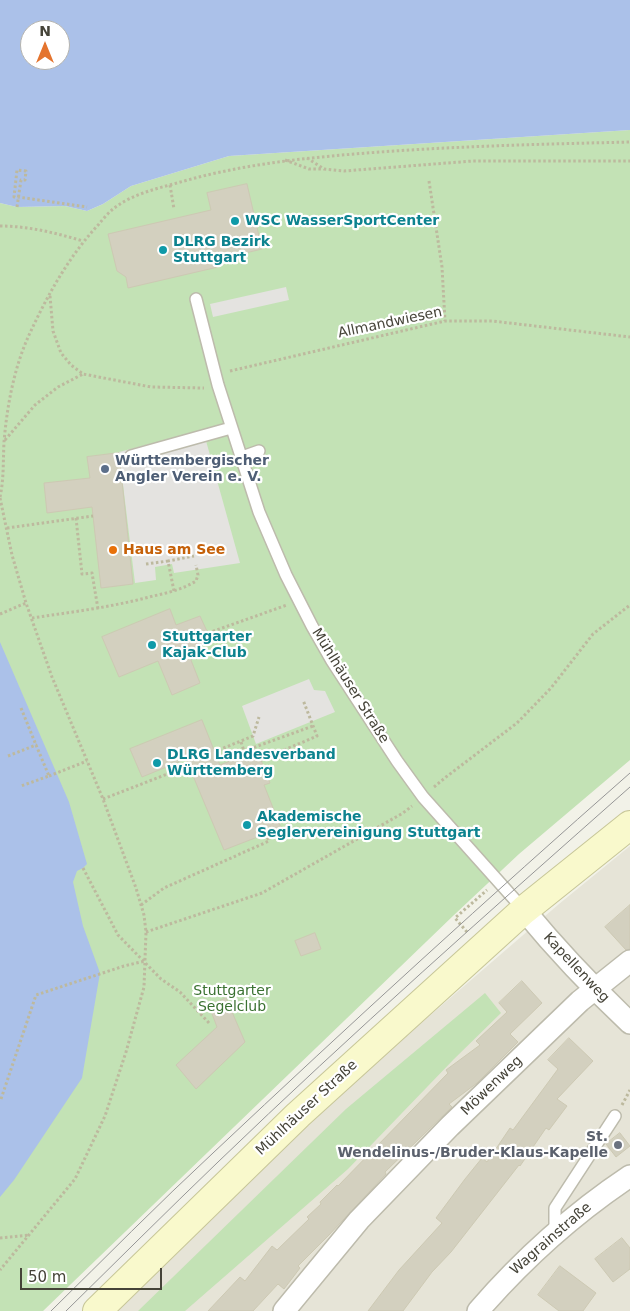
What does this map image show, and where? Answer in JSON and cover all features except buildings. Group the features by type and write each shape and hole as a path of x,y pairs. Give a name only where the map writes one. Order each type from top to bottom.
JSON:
{"main road":[{"name":"Mühlhäuser Straße","path":"97,1311 298,1115 524,910 630,825"}],"street":[{"name":"Kapellenweg","path":"524,910 594,990 630,1024"},
{"name":"Möwenweg","path":"284,1311 365,1214 450,1126 580,1001 630,961"},
{"name":"Wagrainstraße","path":"478,1311 507,1278 555,1232 604,1193 630,1176"}],"lane":[{"name":"Mühlhäuser Straße","path":"196,299 232,428 259,512 299,600 332,661 397,761 423,797 524,910"},
{"path":"131,456 232,428"},
{"path":"242,458 259,451"},
{"path":"555,1232 555,1208 615,1116"}],"path":[{"path":"0,1270 75,1179 105,1116 126,1052 144,987 146,932 144,915 103,799 52,677 26,602 12,555 0,497 3,484 4,440 16,368 29,335 50,296 83,241 113,209 140,194 221,171 285,160 440,148 630,142"},
{"path":"307,158 324,169"},
{"path":"285,160 309,169 344,171 472,161 630,161"},
{"path":"17,208 18,197 21,180 25,180 26,171 17,170 14,197 18,197 87,207"},
{"path":"430,181 442,267 445,321"},
{"path":"170,185 174,209"},
{"path":"0,226 53,232 83,241"},
{"path":"4,440 35,405 58,387 83,374 71,365 61,353 53,331 50,296"},
{"name":"Allmandwiesen","path":"83,374 151,387 202,388 218,380 445,321 492,321 630,336"},
{"path":"7,528 93,516"},
{"path":"76,518 82,574 92,573 98,609"},
{"path":"146,564 194,556"},
{"path":"168,560 174,591"},
{"path":"32,618 98,609 187,587 196,581 198,575 196,565"},
{"path":"208,633 299,600"},
{"path":"0,614 26,602"},
{"path":"146,932 262,893 403,813 446,776 517,723 551,688 594,634 630,605"},
{"path":"261,760 317,736 303,700"},
{"path":"21,708 49,776"},
{"path":"214,752 253,736 259,717"},
{"path":"241,742 244,751 313,726"},
{"path":"8,756 36,745"},
{"path":"21,786 87,761"},
{"path":"103,799 188,766"},
{"path":"141,905 164,888 270,841 266,834"},
{"path":"83,868 118,935 161,978 180,992 210,1024"},
{"path":"1,1099 36,995 144,961"},
{"path":"0,1238 29,1235"}],"shaded area":[{"path":"286,287 289,300 213,317 210,304"},
{"path":"203,430 240,563 174,573 172,564 155,567 156,580 135,583 119,452"},
{"path":"309,679 314,690 325,691 335,712 256,744 242,706"},
{"path":"630,846 630,1311 116,1311 338,1095 559,904"}],"green space":[{"name":"Stuttgarter Segelclub","path":"630,130 630,760 519,854 454,915 43,1311 0,1311 0,203 17,207 65,206 87,211 103,204 131,186 229,156"},
{"path":"485,993 501,1013 348,1169 185,1311 138,1311 346,1109"}],"water":[{"path":"0,0 630,0 630,130 229,156 131,186 103,204 87,211 65,206 17,207 0,203"},
{"path":"0,642 69,802 87,864 77,871 73,882 83,926 100,973 82,1078 14,1180 0,1197"}],"tram line":[{"path":"51,1311 172,1192 316,1057 630,773"},
{"path":"66,1311 199,1180 319,1066 630,787"}],"place":[{"name":"WSC WasserSportCenter","path":"235,221"},
{"name":"DLRG Bezirk Stuttgart","path":"163,250"},
{"name":"Württembergischer Angler Verein e. V.","path":"105,469"},
{"name":"Haus am See","path":"113,550"},
{"name":"Stuttgarter Kajak-Club","path":"152,645"},
{"name":"DLRG Landesverband Württemberg","path":"157,763"},
{"name":"Akademische Seglervereinigung Stuttgart","path":"247,825"},
{"name":"St. Wendelinus-/Bruder-Klaus-Kapelle","path":"618,1145"}]}
